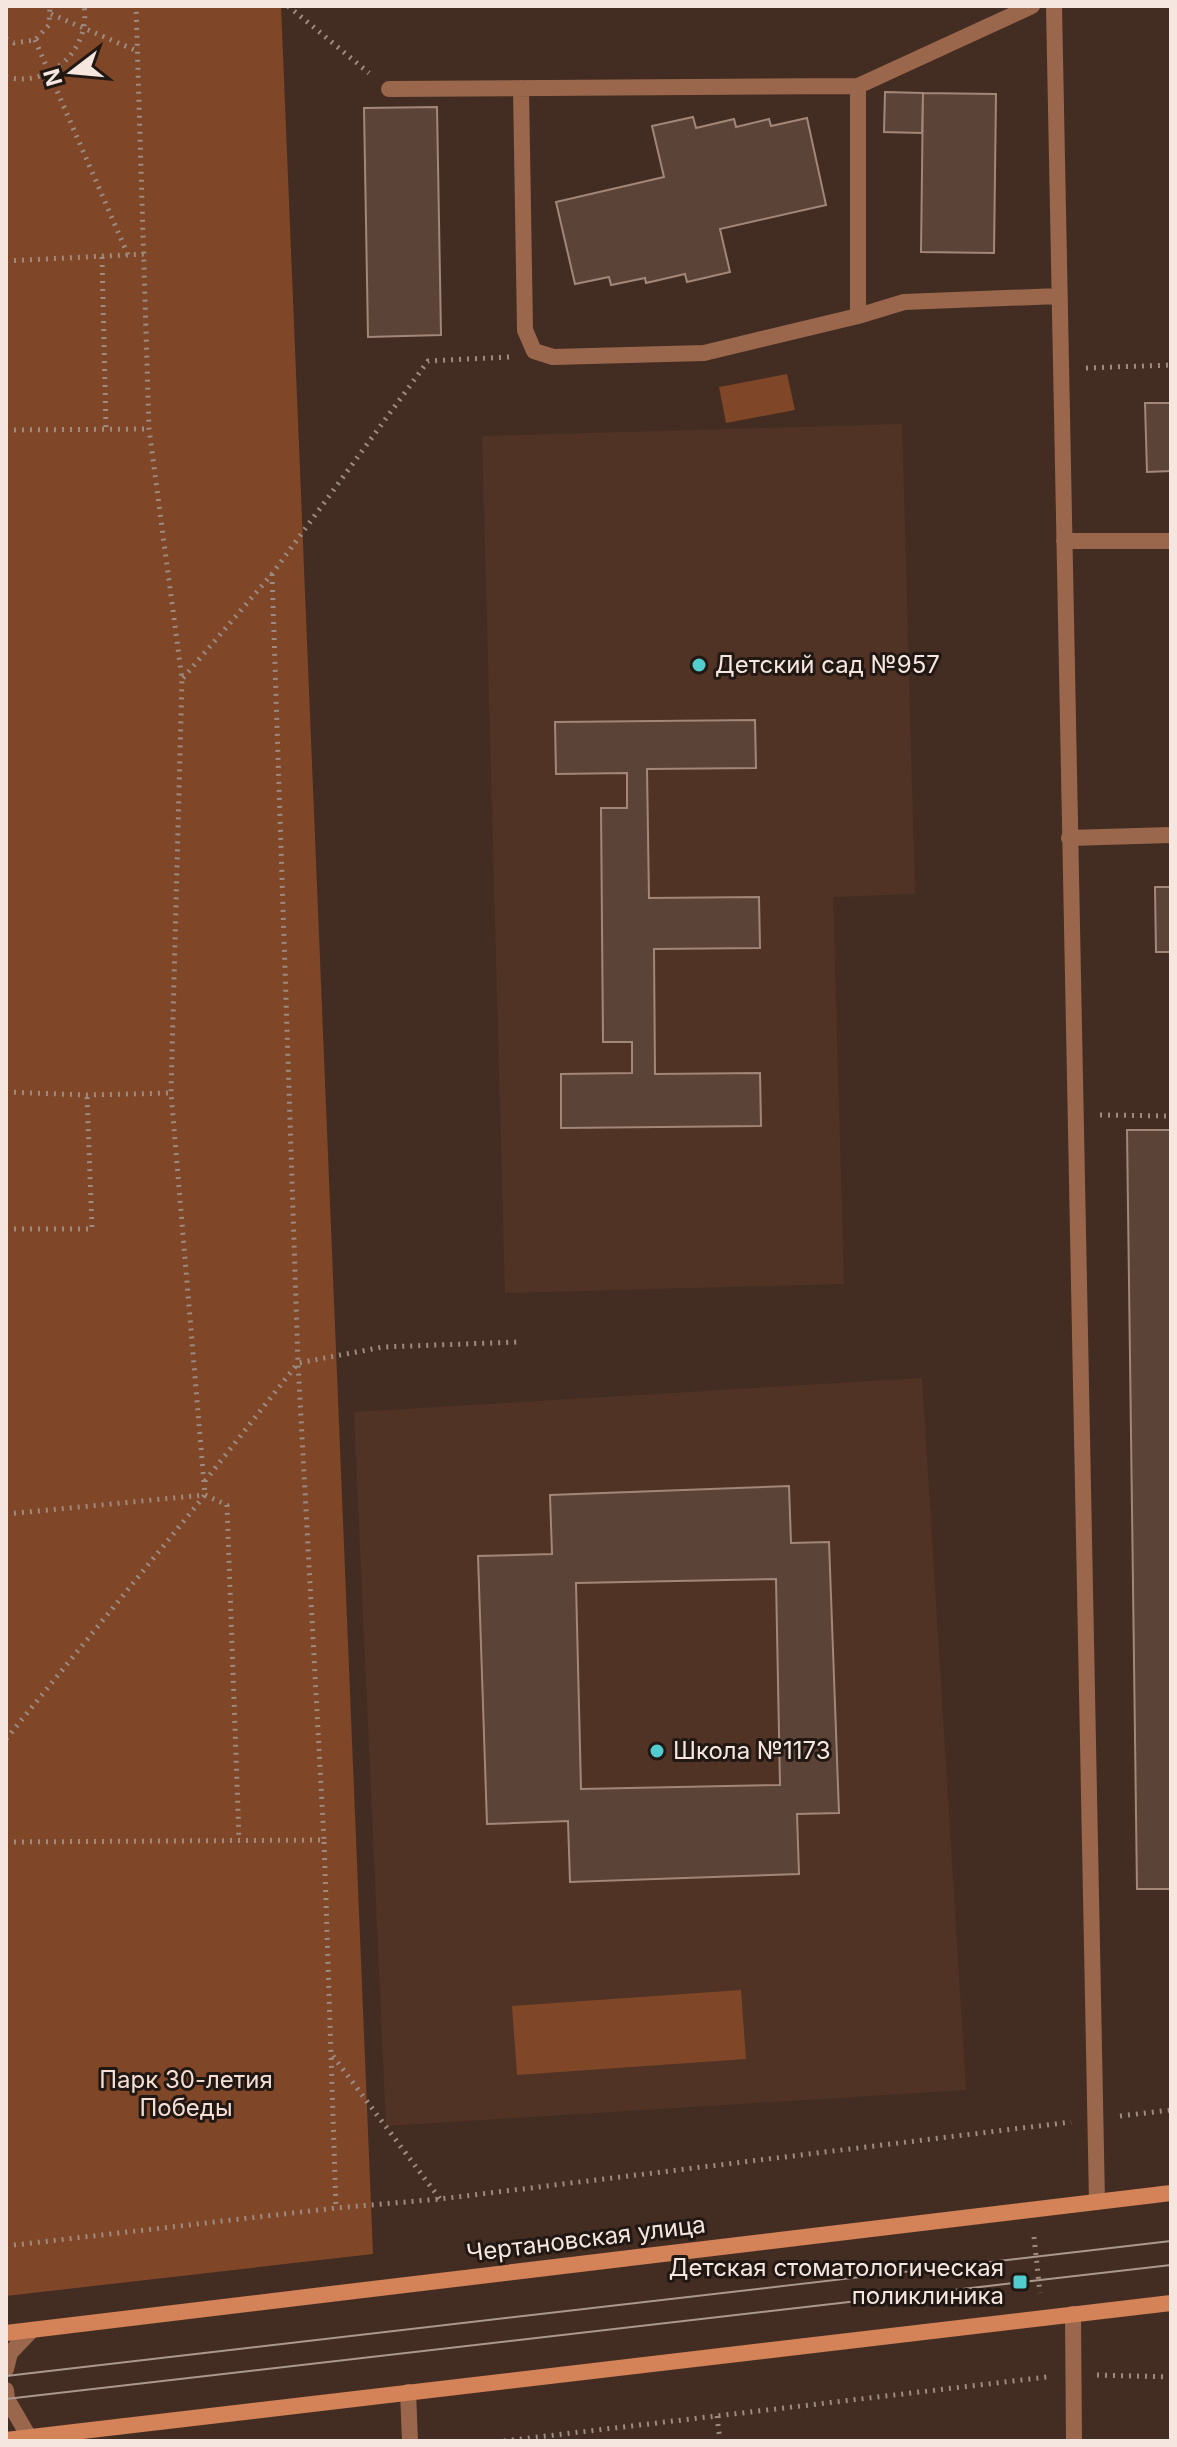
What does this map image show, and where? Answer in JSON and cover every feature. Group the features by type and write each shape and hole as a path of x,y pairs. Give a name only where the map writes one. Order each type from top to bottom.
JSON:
{"main road":[{"name":"Чертановская улица","path":"6,2333 1171,2193"},
{"path":"6,2440 1171,2303"}],"street":[{"path":"389,89 858,86 1032,6"},
{"path":"1054,6 1097,2202"},
{"path":"858,86 858,316"},
{"path":"521,88 525,330 534,351 553,357 704,353 904,302 1059,296"},
{"path":"1064,541 1171,541"},
{"path":"1069,838 1171,835"},
{"path":"1073,2314 1074,2441"},
{"path":"6,2369 10,2353 32,2330"},
{"path":"6,2390 7,2399 29,2439"},
{"path":"408,2392 410,2441"}],"path":[{"path":"6,39 25,43 35,40 49,25 50,6"},
{"path":"6,77 32,78 49,73 64,63 76,49 84,28 84,6"},
{"path":"6,1739 205,1495 171,1093 182,679 149,429 136,6"},
{"path":"288,6 389,89"},
{"path":"51,14 137,51"},
{"path":"35,40 128,255"},
{"path":"6,261 146,254"},
{"path":"102,257 106,428"},
{"path":"182,679 272,574 428,361 501,359 534,351"},
{"path":"1061,369 1171,365"},
{"path":"6,430 149,429"},
{"path":"272,574 298,1363 324,1840 336,2208"},
{"path":"6,1092 87,1095 171,1093"},
{"path":"6,1229 92,1229 87,1095"},
{"path":"1074,1115 1171,1116"},
{"path":"205,1481 298,1363 383,1347 518,1342"},
{"path":"6,1514 205,1495 227,1505 239,1839"},
{"path":"6,1842 324,1840"},
{"path":"333,2055 440,2199"},
{"path":"6,2246 440,2199 1171,2110"},
{"path":"1022,2238 1035,2237 1040,2294"},
{"path":"504,2441 544,2439 1074,2374 1171,2377"},
{"path":"717,2416 720,2441"}],"shaded area":[{"name":"Детский сад №957","path":"902,424 915,894 833,897 844,1284 505,1293 482,436"},
{"name":"Школа №1173","path":"922,1378 966,2090 386,2126 354,1412"}],"green space":[{"name":"Парк 30-летия Победы","path":"6,6 281,6 373,2254 6,2296"},
{"path":"787,374 795,410 726,423 719,387"},
{"path":"741,1990 746,2059 517,2075 512,2006"}],"building":[{"path":"885,92 923,93 922,133 884,132"},
{"path":"923,93 996,94 994,253 921,252"},
{"path":"437,107 441,335 368,337 364,108"},
{"path":"693,117 696,128 734,119 736,127 769,119 771,126 807,118 826,205 720,229 730,272 687,282 685,274 646,283 645,278 611,285 609,277 575,284 556,202 664,177 652,126"},
{"path":"1145,403 1171,403 1171,471 1147,472"},
{"path":"755,720 756,768 647,769 649,898 759,897 760,948 654,949 655,1074 760,1073 761,1126 561,1128 561,1074 632,1073 632,1042 603,1042 601,808 627,808 627,773 556,774 555,722"},
{"path":"1155,887 1171,887 1171,952 1156,952"},
{"path":"1127,1130 1171,1130 1171,1889 1137,1889"},
{"path":"789,1486 791,1543 829,1542 839,1813 797,1814 799,1874 570,1882 568,1821 487,1824 478,1556 552,1554 550,1495","holes":["776,1579 780,1785 581,1789 576,1583"]}],"tram line":[{"path":"6,2376 1171,2241"},
{"path":"6,2399 1171,2265"}],"place":[{"name":"Детский сад №957","path":"699,665"},
{"name":"Школа №1173","path":"657,1751"},
{"name":"Детская стоматологическая поликлиника","path":"1020,2282"}]}
